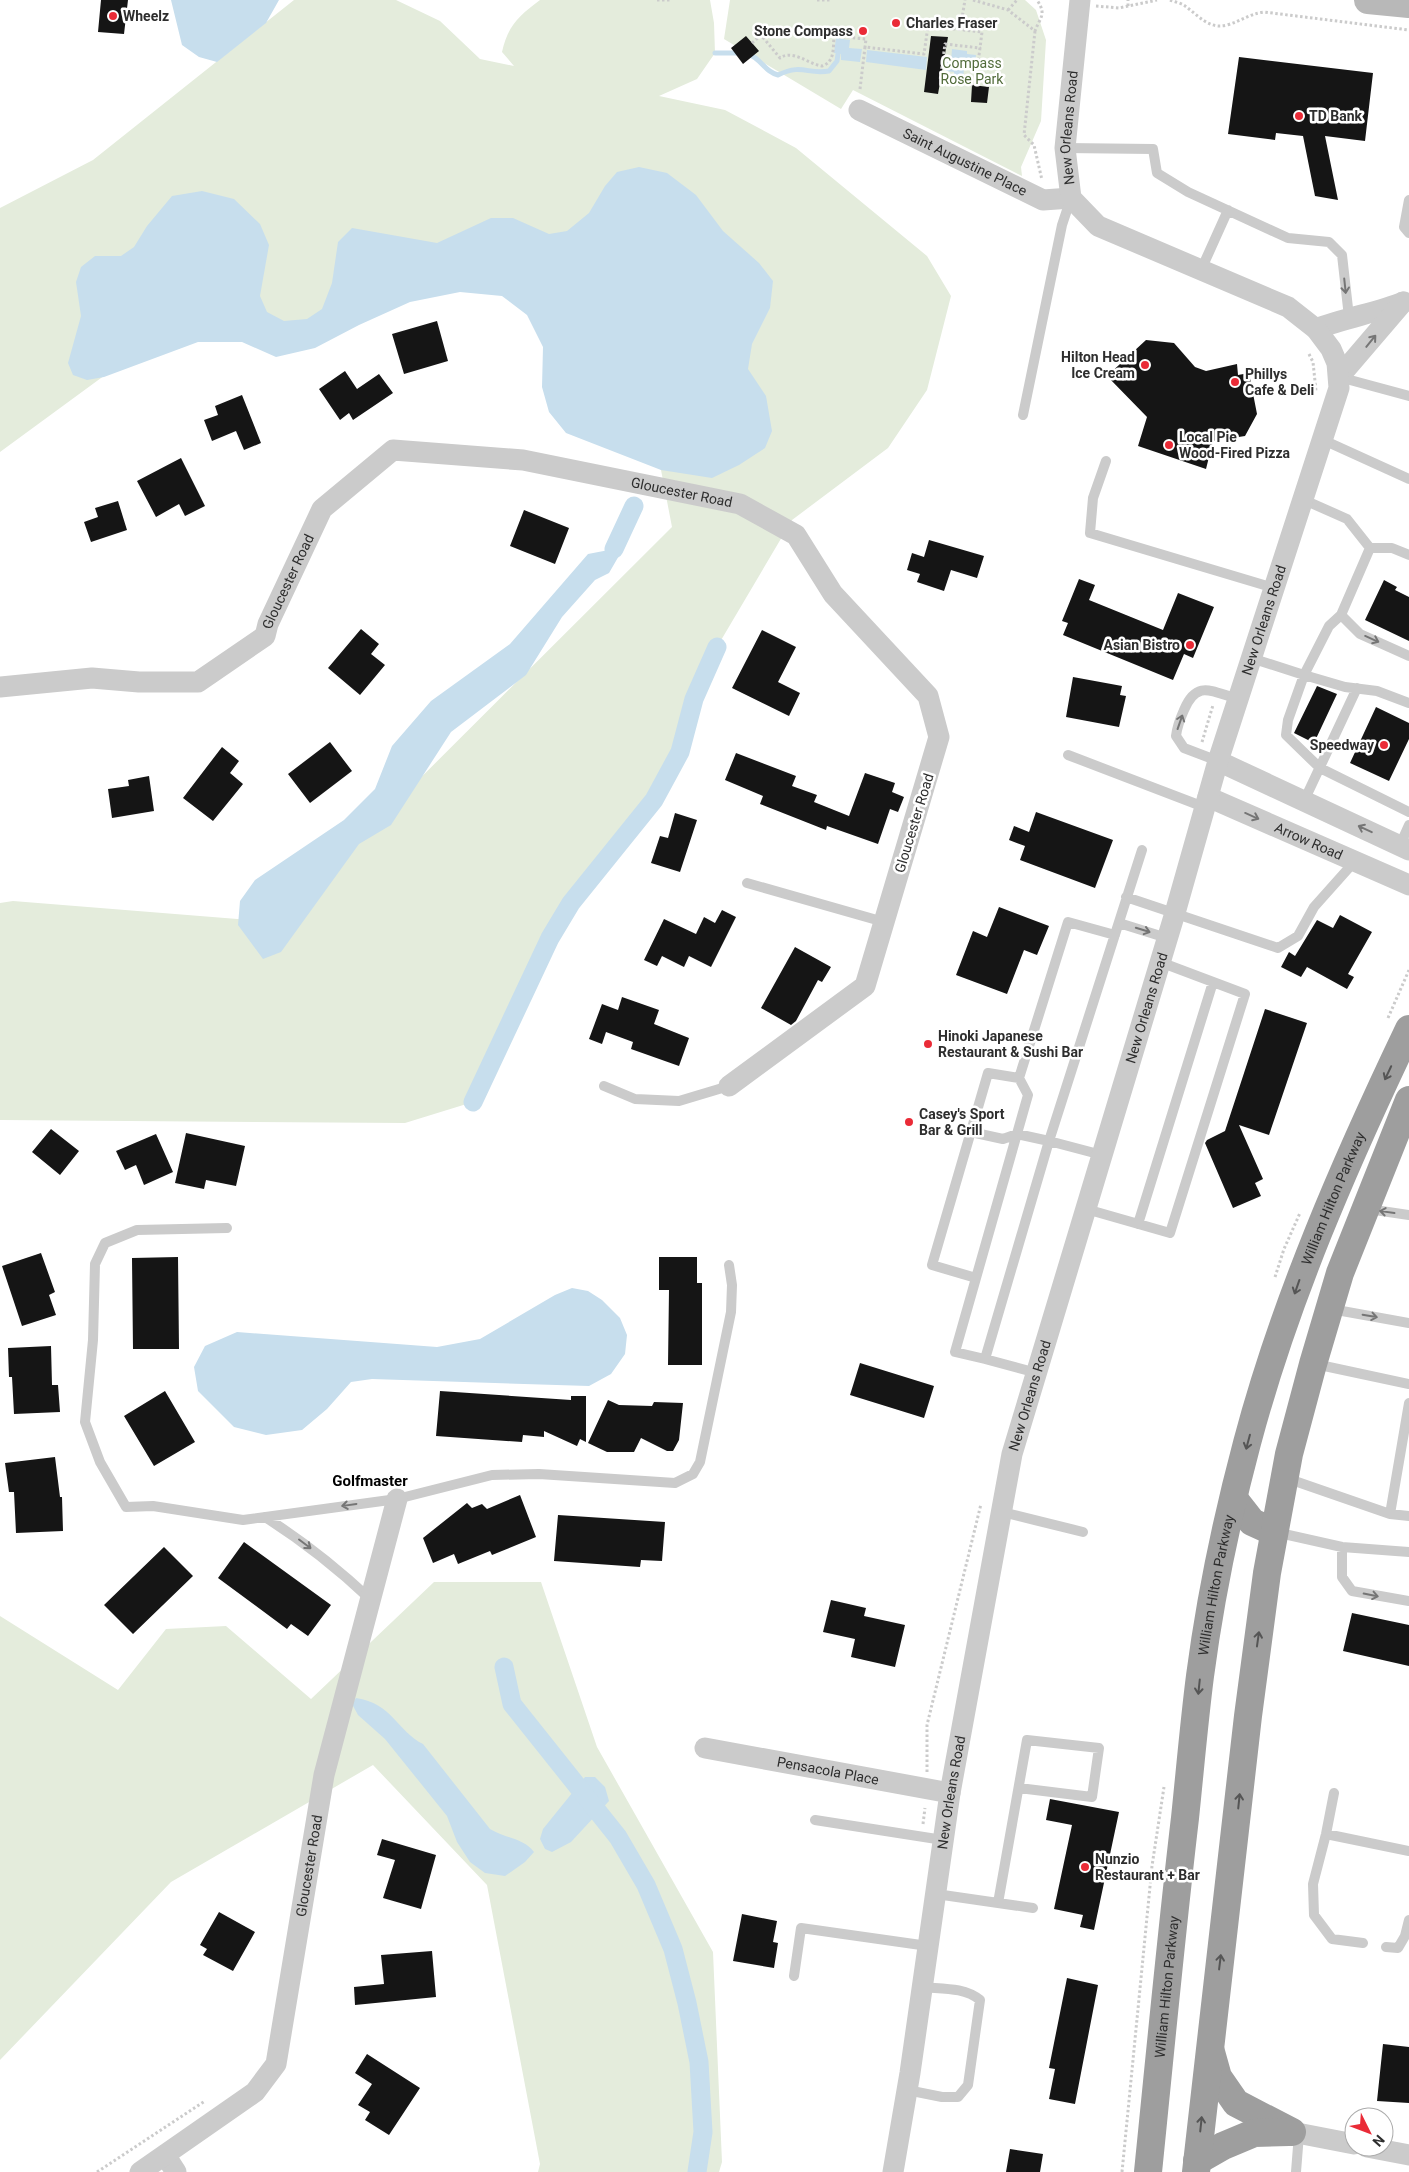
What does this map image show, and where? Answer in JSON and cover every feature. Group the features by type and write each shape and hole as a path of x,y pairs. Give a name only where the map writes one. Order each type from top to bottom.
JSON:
{"highway":[{"name":"William Hilton Parkway","path":"1148,2172 1172,1929 1201,1674 1220,1562 1234,1499 1247,1443 1303,1271 1341,1177 1409,1029"},
{"path":"1197,2166 1248,1716 1267,1573 1289,1454 1312,1364 1340,1273 1365,1209 1403,1129 1409,1100"},
{"path":"1234,1499 1252,1522 1274,1532"},
{"path":"1210,2046 1218,2078 1236,2103 1296,2133"},
{"path":"1197,2166 1223,2146 1254,2133 1296,2133"}],"main road":[{"path":"1368,0 1409,4"}],"street":[{"name":"New Orleans Road","path":"893,2172 907,2090 950,1793 1012,1454 1175,913 1218,761 1339,388 1339,377 1331,349 1316,329 1288,307 1098,226 1072,198 1064,148 1080,2"},
{"name":"Saint Augustine Place","path":"859,110 1043,200 1072,198"},
{"path":"1316,329 1349,317 1382,310 1406,300"},
{"path":"1339,377 1406,300"},
{"name":"Gloucester Road","path":"0,687 92,678 139,682 198,682 265,636 268,624 322,509 393,450 523,460 740,504 796,535 832,594 928,696 939,737 865,986 729,1086"},
{"path":"1218,761 1404,848"},
{"name":"Arrow Road","path":"1206,802 1409,885"},
{"name":"Gloucester Road","path":"140,2172 170,2163 255,2092 276,2064 324,1775 397,1499"},
{"name":"Pensacola Place","path":"705,1748 950,1793"},
{"path":"1296,2133 1344,2142"},
{"path":"1394,2152 1409,2155"}],"lane":[{"path":"1064,148 1153,149 1157,173 1188,192 1288,238 1330,242 1342,255 1349,317"},
{"path":"1023,415 1062,225 1072,198"},
{"path":"1409,200 1404,226 1409,233"},
{"path":"1202,270 1228,210"},
{"path":"1339,377 1409,396"},
{"path":"1321,439 1409,479"},
{"path":"1106,461 1093,498 1090,532 1274,588"},
{"path":"1302,499 1347,519 1370,548"},
{"path":"1370,548 1392,548 1409,555"},
{"path":"1370,548 1342,615 1329,626 1304,675 1288,720 1286,735 1320,768 1408,810"},
{"path":"1342,615 1360,634 1409,656"},
{"path":"1251,658 1345,687 1377,691 1409,703"},
{"path":"1304,801 1357,688"},
{"path":"1218,761 1184,748 1176,736 1177,726 1189,697 1196,692 1203,690 1238,699"},
{"path":"1068,755 1206,802"},
{"path":"1404,848 1409,825"},
{"path":"985,1359 1049,1141 1142,850"},
{"path":"1126,897 1278,948 1298,936 1314,907 1355,862"},
{"path":"747,883 884,922"},
{"path":"1037,1373 954,1352 1028,1095 1019,1078 1068,922 1115,935"},
{"path":"1119,923 1167,938"},
{"path":"1086,1209 1170,1233 1245,994 1160,962"},
{"path":"1138,1224 1213,982"},
{"path":"976,1278 932,1265 988,1074 1019,1078"},
{"path":"604,1086 635,1099 679,1100 729,1086"},
{"path":"971,1132 1003,1140 1017,1134 1102,1155"},
{"path":"1365,1209 1409,1214"},
{"path":"227,1228 137,1230 105,1242 95,1264 93,1340 85,1422 100,1462 126,1506 153,1506 242,1520 397,1499 492,1475 539,1474 675,1483 692,1474 700,1462 731,1312 732,1285 728,1265"},
{"path":"1330,1309 1409,1323"},
{"path":"1312,1364 1409,1384"},
{"path":"1390,1514 1409,1403"},
{"path":"1285,1477 1390,1514 1409,1516"},
{"path":"1002,1512 1083,1532"},
{"path":"264,1517 293,1535 334,1566 370,1599"},
{"path":"1274,1532 1342,1547 1409,1552"},
{"path":"1342,1547 1342,1577 1352,1591 1409,1601"},
{"path":"998,1903 1027,1740 1099,1748 1092,1797 1019,1788"},
{"path":"1334,1792 1326,1834 1313,1884 1314,1915 1332,1939 1363,1943"},
{"path":"815,1820 944,1840"},
{"path":"1326,1834 1409,1851"},
{"path":"936,1894 1033,1908"},
{"path":"1386,1947 1398,1948 1405,1936 1409,1920"},
{"path":"794,1976 802,1928 928,1946"},
{"path":"907,2090 942,2097 958,2097 968,2085 980,2000 962,1991 922,1987"},
{"path":"1296,2133 1296,2172"}],"path":[{"path":"657,0 670,0"},
{"path":"817,0 832,0"},
{"path":"960,30 965,0"},
{"path":"973,0 1008,10 1035,31 1043,16 1037,0"},
{"path":"1008,10 1017,0"},
{"path":"1128,0 1128,6"},
{"path":"1080,2 1119,8 1157,0"},
{"path":"1170,0 1184,5 1198,18 1213,25 1226,25 1251,13 1264,12 1409,30"},
{"path":"865,47 924,54 928,26 982,32 980,48 975,85 940,81 945,44 980,48"},
{"path":"752,43 762,35 780,58 795,56 822,66 830,63 834,36 866,39 860,89"},
{"path":"97,2172 206,2100"}],"green space":[{"path":"294,0 396,0 440,21 480,59 514,66 502,52 504,43 511,28 520,16 540,0 710,0 714,23 715,53 697,79 659,96 725,110 796,148 927,256 951,296 927,390 888,448 792,520 717,647 694,699 680,752 654,800 571,903 550,938 473,1102 405,1123 0,1120 0,903 13,901 276,922 672,527 661,470 513,253 299,342 202,304 0,452 0,208 93,160"},
{"name":"Compass Rose Park","path":"730,0 1025,0 1036,10 1046,40 1041,121 1021,167 1022,176 853,90 841,109 724,39"},
{"path":"434,1582 541,1582 597,1747 713,1952 722,2162 719,2172 538,2172 540,2164 487,1885 373,1765 171,1882 0,2060 0,1616 118,1690 166,1629 226,1626 311,1699"}],"water":[{"path":"171,0 279,0 266,23 217,62 199,57 182,45"},
{"path":"836,38 850,40 849,48 862,49 860,62 841,60 841,54 834,53"},
{"path":"952,49 967,51 967,54 976,55 974,70 964,69 963,79 954,78 954,72 946,71 947,62 951,62"},
{"path":"867,50 927,57 926,70 866,62"},
{"path":"639,167 667,173 696,195 723,231 759,263 773,281 770,308 752,344 748,369 766,396 772,431 765,448 739,465 712,478 661,470 566,433 549,412 542,387 543,347 527,315 502,296 460,292 410,302 359,325 315,348 276,357 242,342 198,342 104,377 87,380 73,375 68,363 81,316 76,282 81,267 95,256 121,256 134,247 147,226 172,196 202,191 234,199 260,224 269,245 260,296 267,312 284,321 307,319 322,309 332,283 338,242 352,228 437,243 491,218 513,218 549,234 567,231 589,213 605,186 617,172"},
{"path":"614,549 620,554 609,573 595,580 562,617 526,675 451,732 391,825 359,844 281,952 263,959 238,925 240,901 255,880 344,820 375,789 392,746 431,701 510,644 588,554"},
{"path":"572,1288 588,1291 602,1300 620,1318 627,1335 625,1354 611,1374 589,1386 372,1379 351,1382 327,1409 302,1430 266,1435 234,1427 198,1391 194,1367 205,1346 237,1332 437,1347 480,1339 555,1295"},
{"path":"356,1698 378,1705 423,1744 490,1829 530,1847 534,1852 525,1862 505,1876 485,1873 470,1862 457,1842 447,1816 385,1739 358,1715 352,1704"},
{"path":"585,1777 595,1777 605,1787 609,1801 571,1842 552,1852 545,1849 540,1839 543,1829"}],"building":[{"name":"Wheelz","path":"101,0 128,0 124,34 98,32"},
{"path":"746,36 759,51 743,64 731,48"},
{"path":"931,36 948,37 938,94 924,92"},
{"name":"TD Bank","path":"1239,57 1373,73 1365,141 1325,136 1338,200 1315,196 1303,136 1276,133 1275,140 1228,134"},
{"path":"972,85 989,87 987,103 971,102"},
{"path":"437,321 448,361 404,374 392,334"},
{"path":"1146,340 1174,343 1195,367 1206,371 1237,364 1238,375 1249,373 1257,414 1245,436 1213,441 1206,469 1138,446 1147,417 1107,376"},
{"path":"345,371 357,389 379,374 393,393 353,420 349,413 340,420 319,389"},
{"path":"242,395 261,443 244,450 236,431 212,441 204,420 218,415 215,406"},
{"path":"181,458 205,506 185,516 179,504 156,517 137,481"},
{"path":"118,501 127,530 91,542 84,522 98,517 95,508"},
{"path":"524,510 569,528 555,564 510,546"},
{"path":"929,540 984,556 977,578 951,570 944,591 917,582 920,574 907,570 912,553 924,557"},
{"path":"1079,579 1095,585 1089,600 1163,630 1178,593 1214,607 1193,658 1184,654 1173,680 1063,635 1068,623 1062,621"},
{"path":"1384,580 1397,587 1395,590 1409,597 1409,641 1365,620"},
{"path":"361,629 379,644 371,654 385,665 360,695 328,668"},
{"path":"762,630 796,647 778,682 800,693 789,716 732,688"},
{"path":"1073,677 1122,686 1120,695 1126,696 1119,727 1066,717"},
{"path":"1317,686 1337,694 1314,743 1294,733"},
{"path":"1376,707 1409,723 1409,739 1389,781 1350,763"},
{"path":"330,742 352,771 310,803 288,774"},
{"path":"222,747 239,761 230,773 243,784 213,821 183,798"},
{"path":"736,753 796,776 792,786 817,795 814,802 849,816 865,773 895,783 892,792 904,797 898,812 890,809 878,844 827,826 826,830 760,804 763,796 725,780"},
{"path":"149,776 154,811 112,818 108,789 129,786 128,780"},
{"path":"1036,812 1113,840 1095,888 1020,860 1025,846 1009,840 1014,826 1029,832"},
{"path":"675,813 697,820 680,872 651,863 660,836 668,838"},
{"path":"999,907 1049,926 1037,955 1024,950 1007,994 956,975 973,931 987,937"},
{"path":"722,910 736,917 711,967 689,956 684,967 662,956 657,966 644,960 664,919 696,934 704,917 715,923"},
{"path":"1340,915 1372,932 1348,974 1354,977 1347,989 1307,967 1301,977 1281,967 1289,952 1295,956 1317,920 1333,928"},
{"path":"795,947 831,967 822,982 818,980 796,1021 791,1025 761,1008"},
{"path":"622,997 659,1010 654,1024 689,1038 679,1066 631,1049 633,1042 606,1032 602,1044 589,1039 602,1004 618,1010"},
{"path":"1265,1009 1307,1023 1269,1135 1239,1125 1263,1179 1255,1183 1261,1196 1233,1208 1205,1143 1207,1140 1225,1131"},
{"path":"51,1129 79,1151 60,1175 32,1152"},
{"path":"186,1133 245,1146 236,1186 206,1180 204,1189 175,1183"},
{"path":"156,1134 173,1172 144,1185 136,1165 125,1170 116,1151"},
{"path":"41,1253 55,1292 49,1295 56,1315 22,1326 2,1266"},
{"path":"178,1257 179,1349 133,1349 132,1258"},
{"path":"659,1257 697,1257 697,1283 702,1283 702,1365 668,1365 669,1290 659,1290"},
{"path":"51,1346 52,1385 58,1385 60,1412 14,1414 12,1377 9,1377 8,1348"},
{"path":"860,1363 934,1386 924,1418 850,1395"},
{"path":"165,1391 195,1442 154,1466 124,1416"},
{"path":"440,1391 571,1400 571,1396 586,1396 586,1442 580,1439 577,1446 544,1431 544,1437 523,1435 522,1442 436,1436"},
{"path":"608,1400 619,1405 652,1406 654,1402 683,1403 679,1440 673,1451 667,1451 641,1438 634,1452 607,1452 588,1443"},
{"path":"55,1457 60,1497 62,1497 63,1531 16,1533 14,1492 9,1492 5,1463"},
{"path":"520,1495 536,1537 492,1555 490,1551 458,1564 454,1554 433,1563 423,1538 467,1503 472,1508 482,1504 487,1509"},
{"path":"558,1515 665,1522 662,1561 641,1560 640,1567 554,1561"},
{"path":"244,1542 331,1605 308,1636 291,1624 287,1629 218,1578"},
{"path":"164,1547 193,1576 133,1634 104,1605"},
{"path":"831,1600 866,1608 864,1616 905,1625 895,1667 851,1657 855,1639 823,1632"},
{"path":"1352,1613 1409,1625 1409,1666 1343,1651"},
{"name":"Nunzio Restaurant + Bar","path":"1050,1799 1119,1812 1094,1930 1080,1927 1083,1915 1054,1909 1072,1825 1046,1820"},
{"path":"382,1839 436,1855 421,1909 383,1898 395,1860 377,1855"},
{"path":"219,1912 255,1932 233,1971 203,1955 207,1949 200,1945"},
{"path":"742,1914 777,1921 773,1942 778,1943 774,1968 733,1961"},
{"path":"432,1951 436,1997 355,2005 354,1987 384,1984 381,1955"},
{"path":"1067,1978 1098,1985 1075,2104 1049,2099 1055,2069 1049,2068"},
{"path":"1383,2044 1409,2047 1409,2103 1377,2101"},
{"path":"367,2054 420,2088 389,2135 365,2120 370,2112 358,2105 372,2084 355,2073"},
{"path":"1010,2149 1043,2154 1040,2172 1006,2172"}],"waterway":[{"path":"715,53 739,53"},
{"path":"747,54 756,58 769,71 778,75 793,70 829,71 837,61 838,54"},
{"path":"614,549 634,506"},
{"path":"473,1102 550,938 571,903 654,800 680,752 694,699 717,647"},
{"path":"504,1667 512,1704 618,1837 646,1885 673,1949 687,2003 699,2062 703,2132 697,2172"}],"place":[{"name":"Wheelz","path":"113,16"},
{"name":"Charles Fraser","path":"896,23"},
{"name":"Stone Compass","path":"863,31"},
{"name":"TD Bank","path":"1299,116"},
{"name":"Hilton Head Ice Cream","path":"1145,365"},
{"name":"Phillys Cafe & Deli","path":"1235,382"},
{"name":"Local Pie Wood-Fired Pizza","path":"1169,445"},
{"name":"Asian Bistro","path":"1190,645"},
{"name":"Speedway","path":"1384,745"},
{"name":"Hinoki Japanese Restaurant & Sushi Bar","path":"928,1044"},
{"name":"Casey's Sport Bar & Grill","path":"909,1122"},
{"name":"Nunzio Restaurant + Bar","path":"1085,1867"}],"district":[{"name":"Golfmaster","path":"370,1481"}]}
